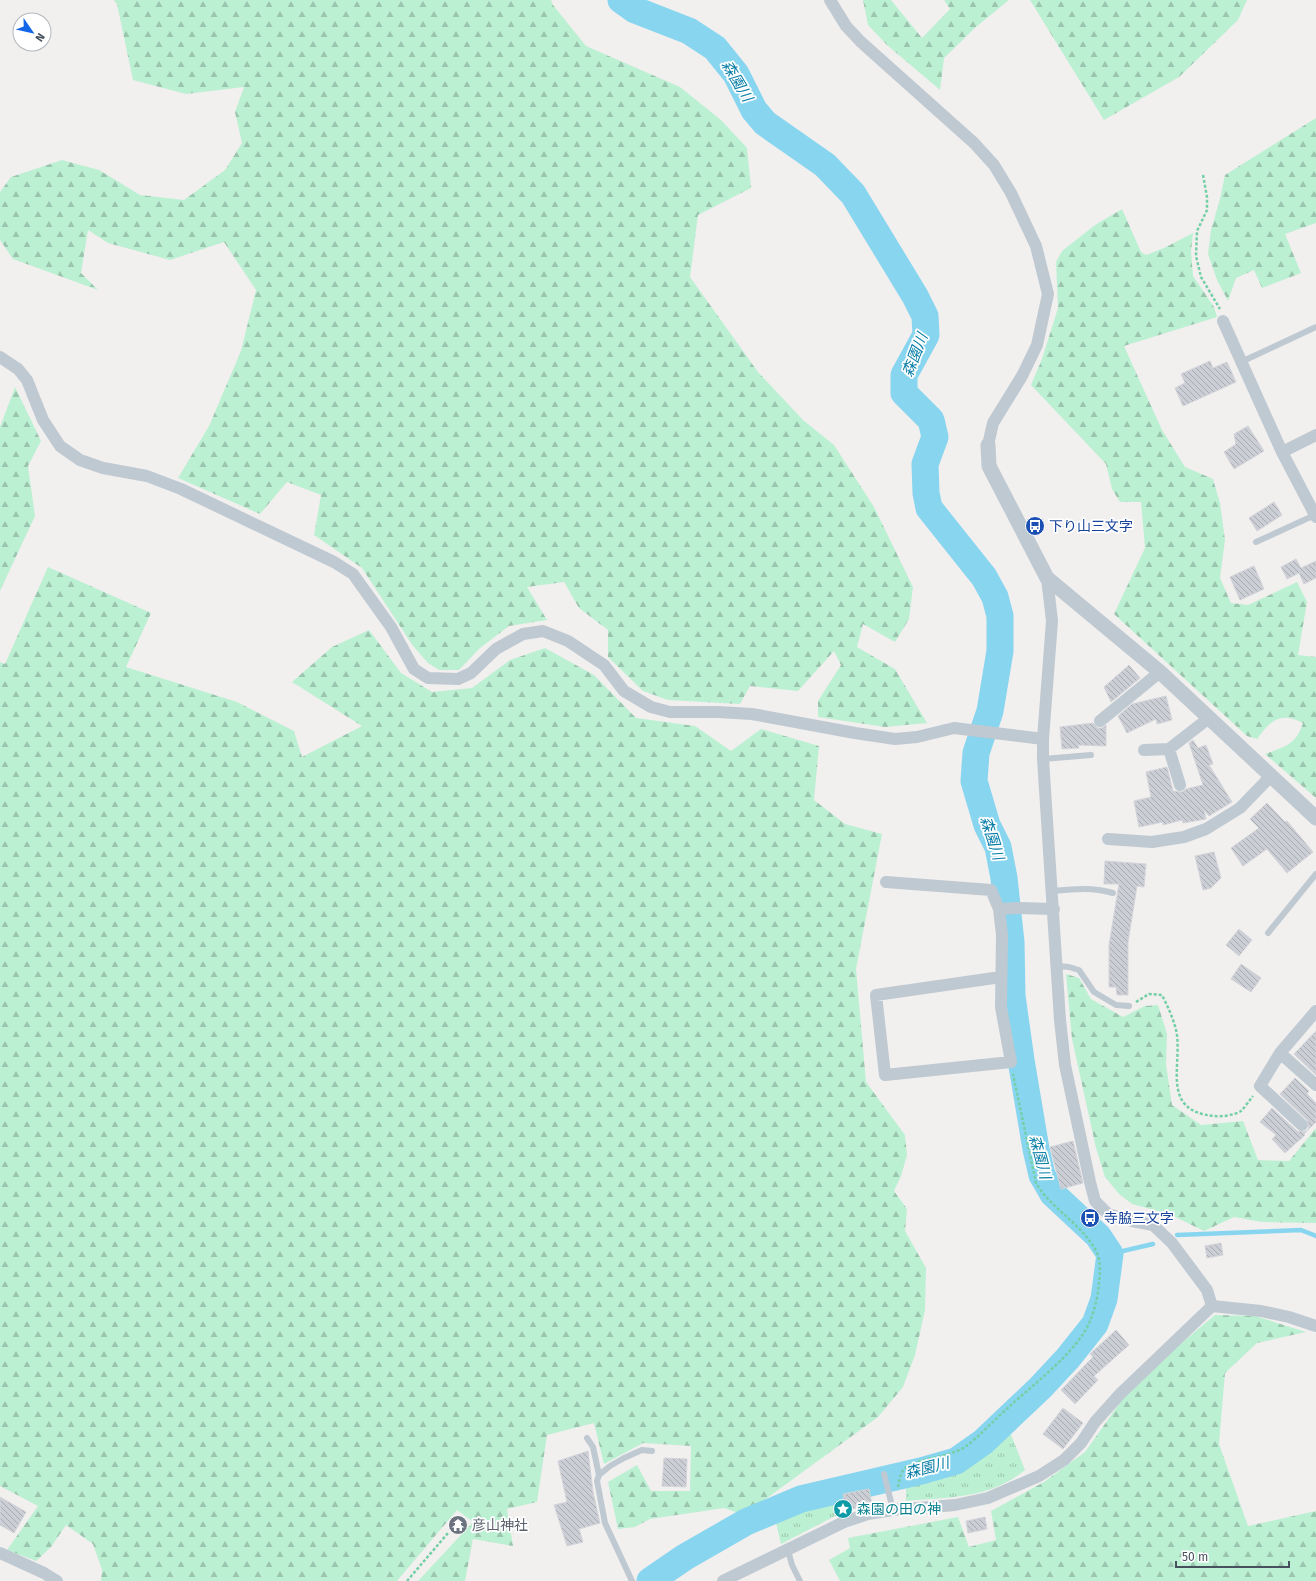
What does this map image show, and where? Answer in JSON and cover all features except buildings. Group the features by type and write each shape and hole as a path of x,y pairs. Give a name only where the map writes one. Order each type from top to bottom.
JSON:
{"street":[{"path":"830,0 846,26 860,42 974,143 994,165 1011,193 1036,246 1048,294 1037,345 1022,376 993,423 988,445 989,466 1047,578 1052,621 1043,739 1044,793 1054,909 1060,1020 1065,1065 1095,1201 1108,1214 1132,1221 1154,1225 1172,1243 1207,1290 1212,1306"},
{"path":"1223,321 1282,452 1315,516"},
{"path":"0,357 18,369 27,380 43,420 60,446 80,460 103,468 147,476 181,489 334,562 353,574 391,627 414,669 428,678 458,679 471,673 496,648 523,634 543,631 568,641 604,665 624,691 651,707 670,712 752,714 855,733 895,738 917,737 954,728 1043,739"},
{"path":"1282,452 1316,435"},
{"path":"1047,578 1160,672 1316,818"},
{"path":"1100,721 1160,672"},
{"path":"1144,750 1169,749 1209,718"},
{"path":"1169,749 1180,785"},
{"path":"1108,839 1152,842 1184,837 1206,830 1240,808 1271,776"},
{"path":"886,882 991,890 999,909 1002,935 1001,1007 1011,1062 885,1075 876,995 1001,977"},
{"path":"999,909 1054,909"},
{"path":"1302,1125 1260,1086 1280,1053 1316,1011"},
{"path":"1280,1053 1316,1085"},
{"path":"723,1581 818,1534 844,1522 868,1514 892,1510 955,1505 988,1498 1039,1476 1064,1460 1081,1443 1095,1422 1120,1394 1212,1306 1261,1311 1289,1317 1315,1326"},
{"path":"0,1553 44,1573 57,1581"}],"lane":[{"path":"1241,362 1316,327"},
{"path":"1256,542 1315,516"},
{"path":"1043,759 1090,755"},
{"path":"1268,932 1316,874"},
{"path":"1052,890 1083,888 1097,889 1113,893"},
{"path":"1057,966 1069,966 1079,970 1094,992 1116,1005 1129,1006"},
{"path":"588,1438 593,1447 599,1475 597,1481 605,1523 632,1581"},
{"path":"599,1475 610,1466 642,1450 652,1451"},
{"path":"884,1474 892,1510"},
{"path":"788,1550 792,1565 800,1581"}],"path":[{"path":"1203,175 1207,196 1207,210 1197,231 1196,256 1201,277 1219,306 1223,321"},
{"path":"1129,1006 1149,994 1162,995 1168,1007 1177,1035 1176,1071 1179,1096 1192,1111 1205,1116 1221,1117 1241,1111 1260,1086"},
{"path":"899,1482 902,1471 914,1462 949,1455 965,1447 1047,1373 1084,1333 1090,1320 1098,1292 1100,1264 1097,1253 1086,1236 1051,1203 1041,1192 1036,1183 1011,1062"},
{"path":"407,1581 448,1533"}],"green space":[{"path":"114,0 551,0 553,5 586,46 680,87 721,120 747,148 751,188 698,215 690,277 758,372 803,420 834,445 874,507 913,587 909,619 895,642 863,624 857,647 895,669 927,723 885,727 818,717 818,701 841,665 834,651 798,691 750,686 740,704 668,700 643,691 608,657 608,630 579,608 564,582 527,587 547,620 509,626 480,648 459,670 439,670 428,663 413,646 362,568 314,535 321,495 287,482 260,514 178,478 209,426 241,351 256,290 224,242 170,260 108,243 88,230 81,273 98,290 13,259 0,240 0,192 11,177 62,160 99,170 140,195 184,200 225,170 242,143 235,112 244,87 186,94 133,80 117,4"},
{"path":"863,0 891,0 922,38 950,9 944,0 1009,0 976,27 944,58 940,90 887,45 868,25"},
{"path":"1030,0 1247,0 1238,20 1179,77 1104,120"},
{"path":"1316,118 1316,223 1285,234 1301,273 1262,288 1254,270 1236,278 1228,301 1217,280 1208,254 1211,230 1225,175"},
{"path":"1122,209 1141,252 1146,255 1164,248 1193,233 1191,251 1193,276 1214,307 1217,317 1124,346 1162,430 1185,467 1213,479 1220,503 1225,540 1220,578 1231,603 1248,605 1297,582 1307,602 1298,655 1316,657 1316,798 1265,754 1284,747 1293,741 1303,723 1288,718 1282,718 1266,727 1257,739 1247,736 1114,614 1145,548 1141,502 1120,502 1112,489 1106,464 1031,385 1042,359 1058,308 1056,262 1062,251 1095,225"},
{"path":"15,387 41,441 28,466 35,516 0,591 0,427"},
{"path":"48,567 151,613 126,667 237,702 294,731 302,757 362,726 292,682 332,647 369,630 401,673 432,692 472,688 510,660 545,648 594,675 636,718 695,726 731,751 761,729 819,746 814,800 845,824 882,834 856,969 866,1082 905,1135 907,1155 901,1176 894,1191 907,1209 905,1231 926,1268 925,1310 915,1355 903,1387 878,1417 744,1515 724,1508 650,1519 635,1527 618,1529 608,1482 637,1465 651,1491 690,1491 691,1446 643,1443 604,1464 594,1423 547,1435 537,1502 507,1509 513,1546 473,1539 465,1581 418,1581 473,1522 457,1510 397,1581 101,1581 102,1570 93,1544 66,1525 51,1547 36,1561 7,1550 38,1506 0,1486 0,662 5,664"},
{"path":"1066,974 1079,978 1091,999 1123,1017 1145,1006 1158,1005 1167,1034 1166,1064 1172,1105 1201,1125 1243,1121 1258,1160 1289,1161 1316,1128 1316,1223 1262,1222 1234,1217 1204,1231 1169,1214 1132,1204 1119,1194 1105,1177 1096,1148 1072,1039"},
{"path":"1215,1315 1255,1316 1306,1332 1257,1343 1225,1373 1219,1444 1248,1526 1316,1511 1316,1581 840,1581 829,1560 850,1548 848,1538 958,1517 969,1547 996,1540 991,1511 1044,1482 1085,1452 1134,1383"},
{"path":"1010,1432 1025,1470 997,1487 968,1495 906,1501 906,1480 969,1462"},
{"path":"835,1496 839,1514 781,1544 775,1518"}],"waterway":[{"name":"森園川","path":"621,0 635,10 689,31 715,48 736,74 754,110 765,123 825,165 853,194 915,296 925,316 926,335 904,375 904,393 931,420 935,437 925,464 926,493 929,508 984,577 995,597 1000,616 1000,651 990,711 976,753 974,781 987,825 998,847 1004,878 1011,942 1012,996 1036,1149 1042,1175 1053,1194 1098,1236 1110,1254 1104,1299 1095,1324 1068,1358 1040,1388 983,1442 956,1461 921,1471 801,1499 746,1522 685,1557 650,1581"},
{"path":"1177,1235 1301,1230 1316,1236"},
{"path":"1110,1254 1153,1244"}],"place":[{"name":"下り山三文字","path":"1035,526"},
{"name":"寺脇三文字","path":"1090,1218"},
{"name":"森園の田の神","path":"843,1509"},
{"name":"彦山神社","path":"458,1525"}]}
